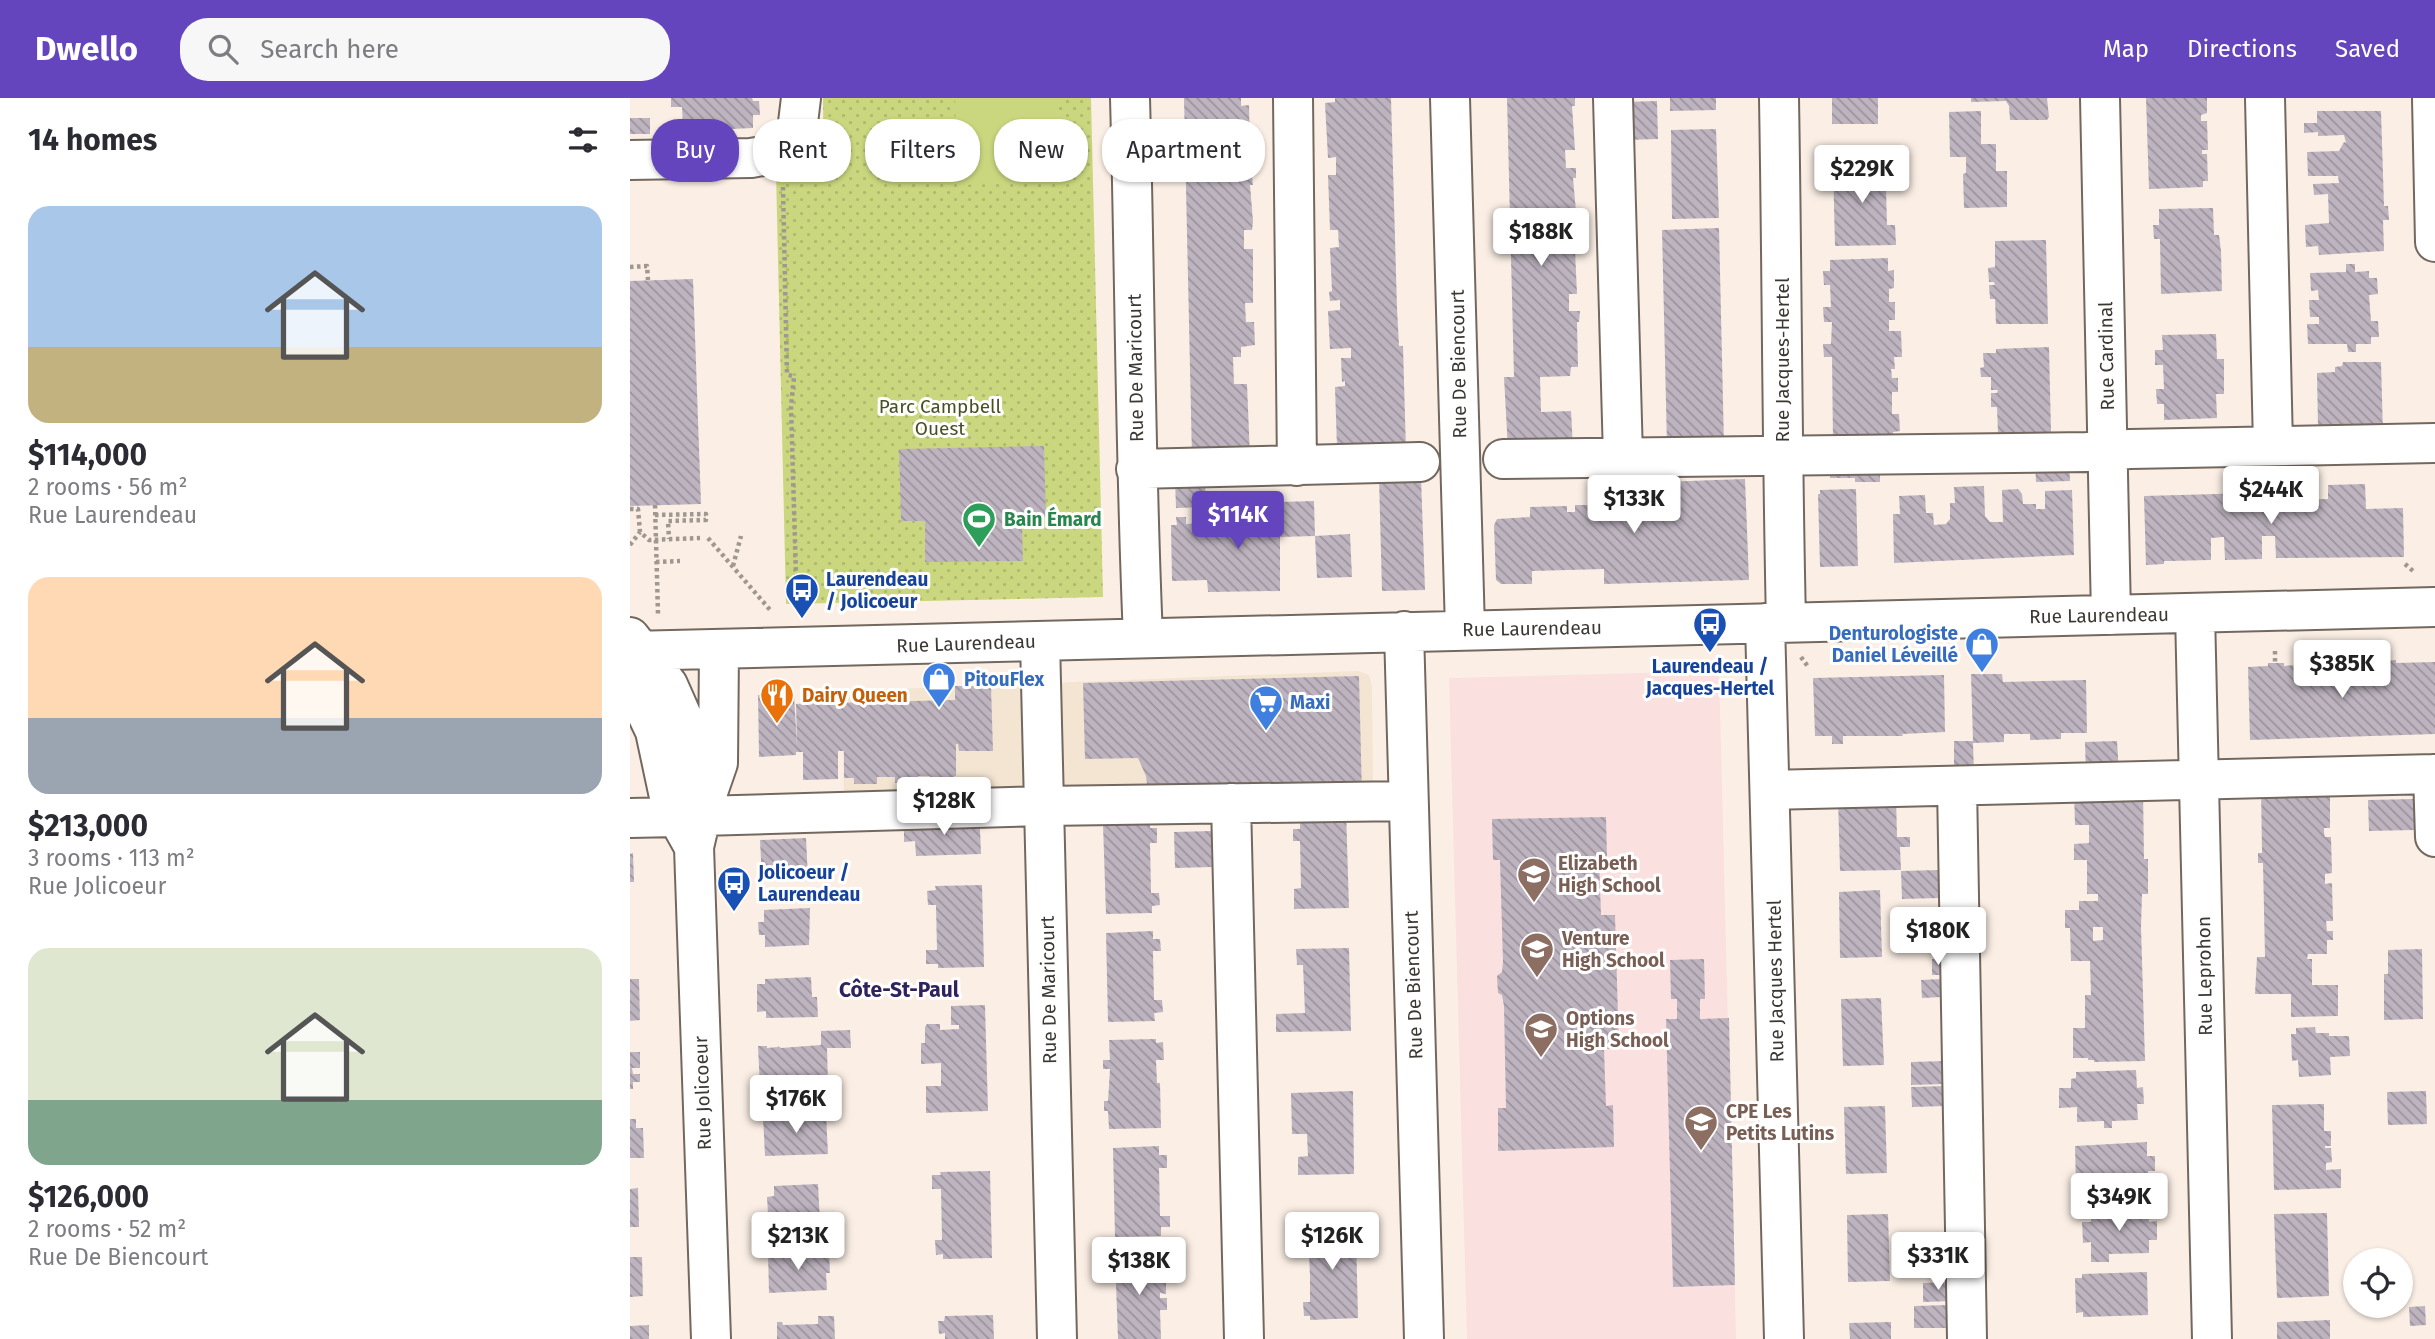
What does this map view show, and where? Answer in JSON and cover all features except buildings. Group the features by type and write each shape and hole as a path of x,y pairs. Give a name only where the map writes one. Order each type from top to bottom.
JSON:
{"street":[{"path":"630,160 751,158 780,153 796,139 801,98"},
{"name":"Rue De Maricourt","path":"1130,98 1136,469 1143,637"},
{"path":"1293,98 1297,466"},
{"name":"Rue De Biencourt","path":"1450,98 1465,630"},
{"path":"1613,98 1623,457"},
{"name":"Rue Jacques-Hertel","path":"1776,622 1783,329 1779,98"},
{"name":"Rue Cardinal","path":"2100,98 2111,615"},
{"path":"2265,98 2273,446"},
{"path":"2432,98 2435,242"},
{"path":"1503,459 2109,451 2435,443"},
{"path":"1136,469 1420,462"},
{"name":"Rue Laurendeau","path":"638,646 719,649 2435,607"},
{"name":"Rue Leprohon","path":"2194,613 2212,1339"},
{"name":"Rue Jacques Hertel","path":"1776,622 1770,790 1784,1339"},
{"name":"Rue De Biencourt","path":"1404,631 1424,1339"},
{"name":"Rue De Maricourt","path":"1040,641 1057,1339"},
{"name":"Rue Jolicoeur","path":"638,646 671,806 694,821"},
{"name":"Rue Jolicoeur","path":"711,1339 694,821 718,763 719,649"},
{"path":"1770,790 2434,774 2435,837"},
{"path":"1957,786 1967,1339"},
{"path":"630,818 694,821 1043,806 1408,801"},
{"path":"1231,803 1244,1339"}],"path":[{"path":"783,198 787,374 794,377 791,407 797,610"},
{"path":"630,267 647,266 648,280"},
{"path":"638,646 656,562 655,505"},
{"path":"630,509 638,509 640,532 630,545"},
{"path":"655,516 706,514 706,520 668,521 669,539"},
{"path":"640,532 649,540 700,538"},
{"path":"733,567 741,537"},
{"path":"708,538 771,611"},
{"path":"656,562 680,561"},
{"path":"2405,564 2414,572"},
{"path":"2386,649 2387,660"},
{"path":"2332,650 2332,662"},
{"path":"2275,651 2275,663"},
{"path":"1801,657 1809,668"}],"shaded area":[{"path":"1358,671 1369,675 1372,687 1373,795 844,806 842,691"},
{"path":"1719,671 1736,1339 1467,1339 1449,678"}],"green space":[{"name":"Parc Campbell Ouest","path":"823,98 1091,98 1103,597 786,604 776,182 851,182 851,119 823,119"},
{"path":"955,98 1056,98 1056,119 994,119 994,182 1058,182 957,185 957,182 980,182 980,119 955,119"}],"place":[{"name":"Bain Émard","path":"979,549"},
{"name":"Laurendeau / Jolicoeur","path":"802,620"},
{"name":"Laurendeau / Jacques-Hertel","path":"1710,654"},
{"name":"Denturologiste Daniel Léveillé","path":"1982,674"},
{"name":"PitouFlex","path":"939,709"},
{"name":"Dairy Queen","path":"777,725"},
{"name":"Maxi","path":"1266,732"},
{"name":"Elizabeth High School","path":"1534,904"},
{"name":"Jolicoeur / Laurendeau","path":"734,913"},
{"name":"Venture High School","path":"1537,979"},
{"name":"Options High School","path":"1541,1059"},
{"name":"CPE Les Petits Lutins","path":"1701,1152"}],"district":[{"name":"Côte-St-Paul","path":"899,990"}]}
